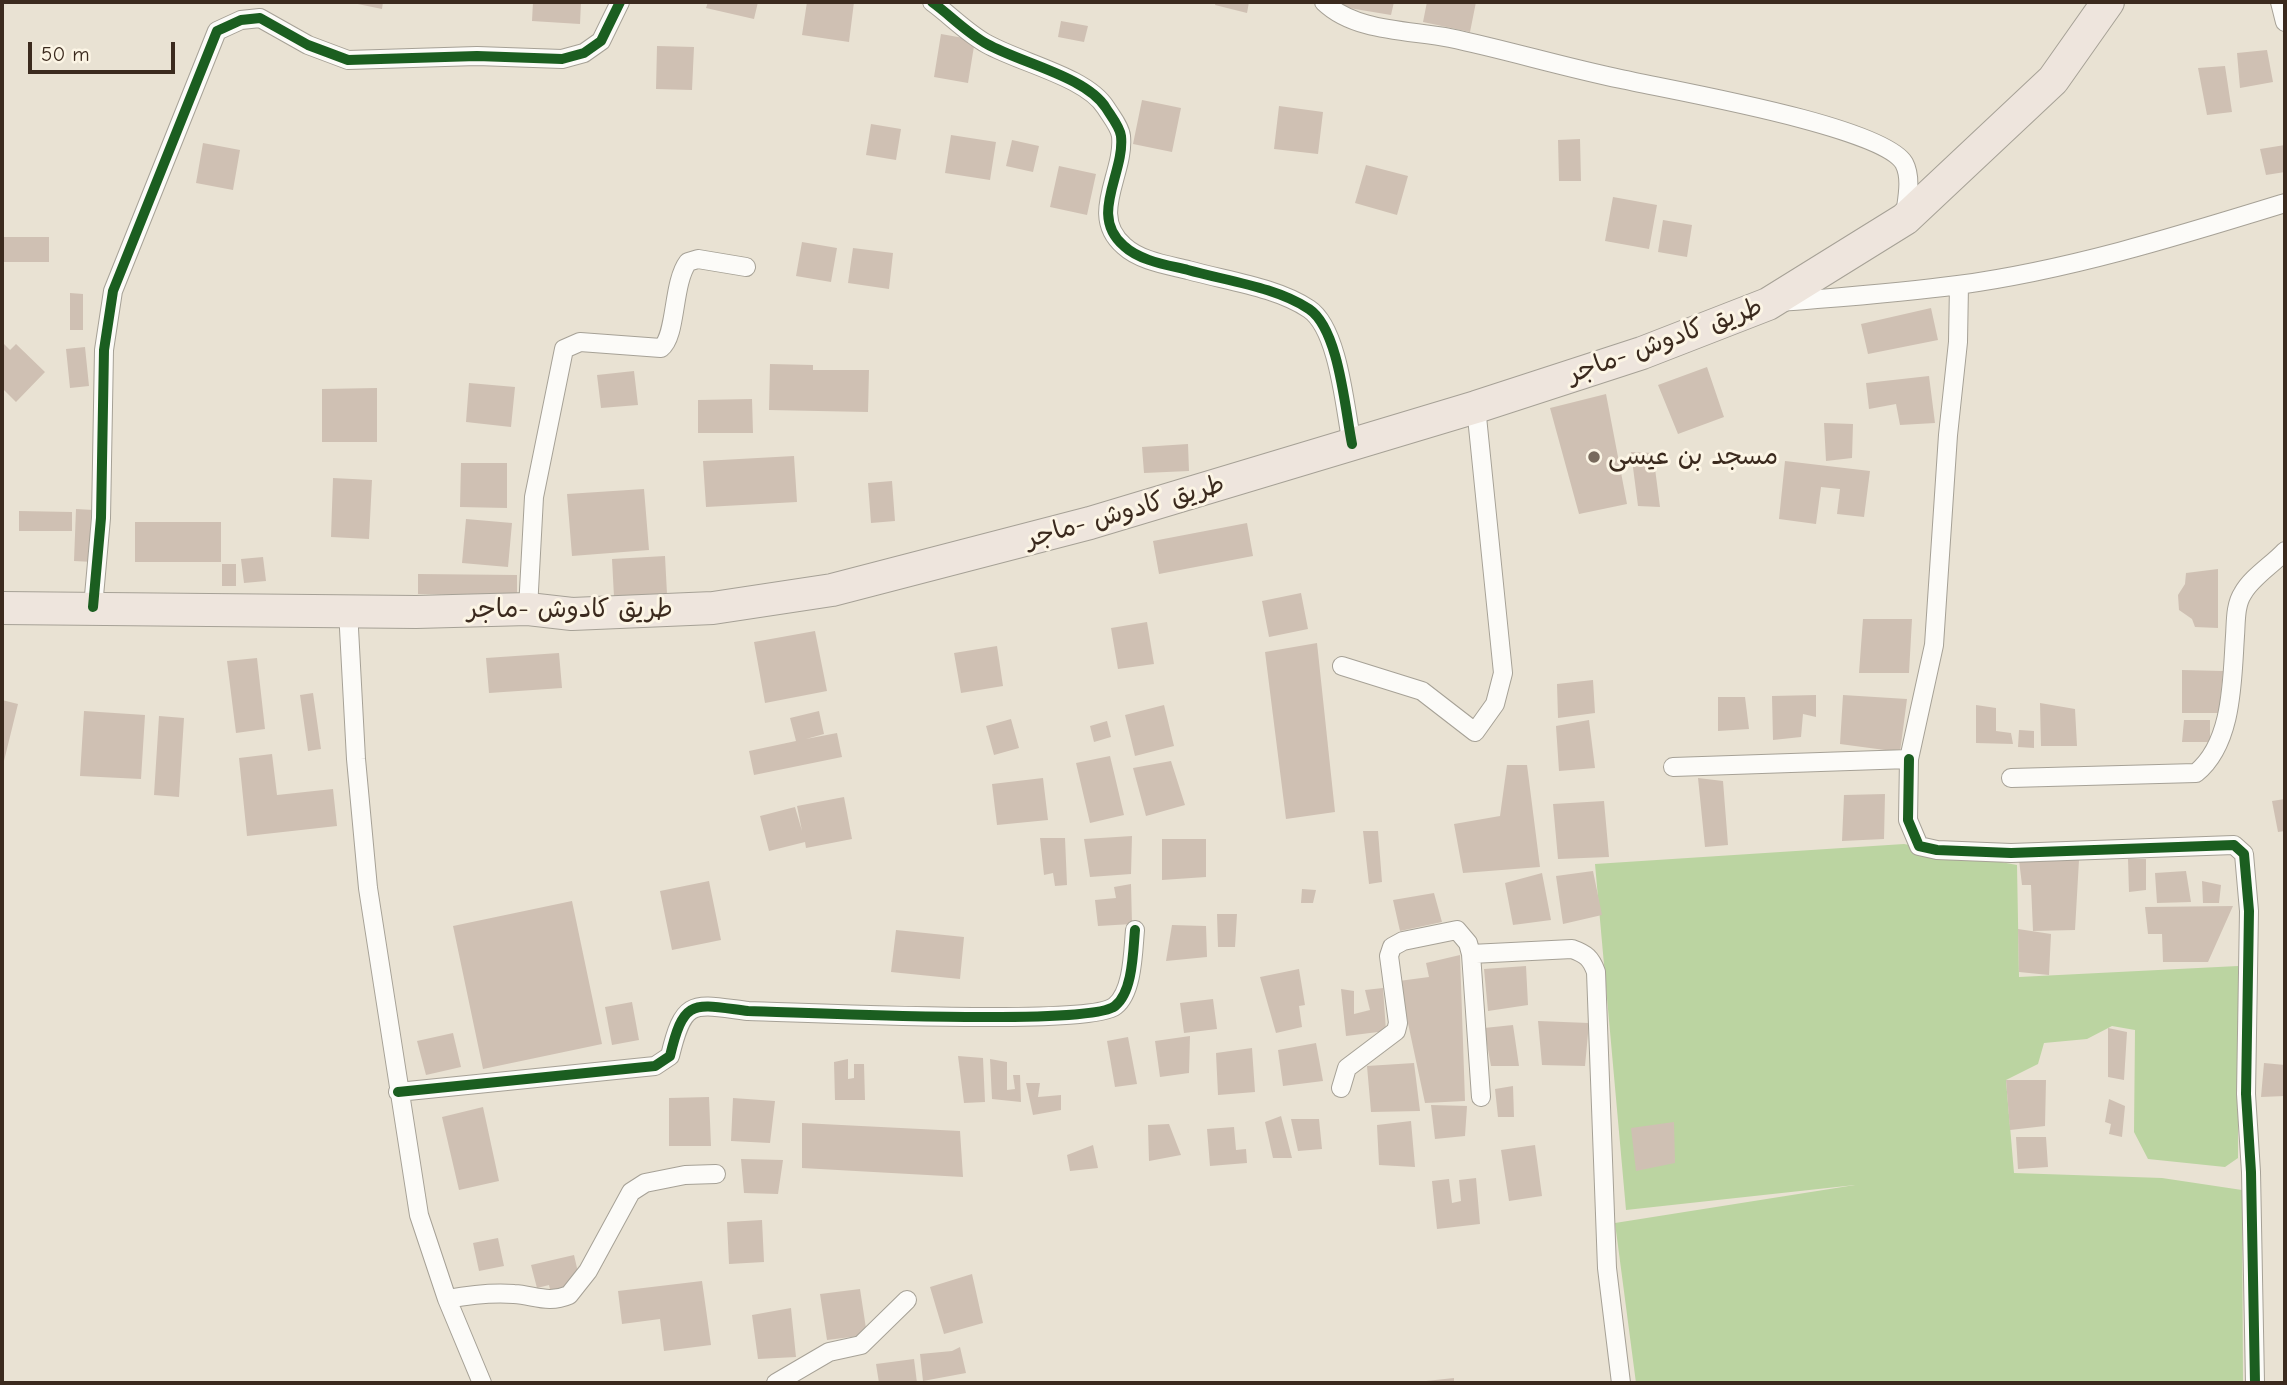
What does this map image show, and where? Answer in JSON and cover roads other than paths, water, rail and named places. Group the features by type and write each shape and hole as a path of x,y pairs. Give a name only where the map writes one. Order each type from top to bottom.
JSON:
{"highway":[{"name":"طريق كادوش -ماجر","path":"2,608 416,612 528,609 572,614 713,608 832,590 1078,527 1642,354 1768,304 1905,219 2053,80 2108,2"}],"street":[{"path":"93,607 101,518 104,349 113,290 217,31 242,20 260,18 308,45 348,60 477,56 562,59 584,52 601,41 620,2"},
{"path":"932,2 984,42 1083,84 1105,105 1121,134 1120,156 1107,208 1110,229 1124,247 1146,258 1284,297 1311,310 1326,329 1334,355 1352,444"},
{"path":"1324,2 1356,22 1449,38 1620,79 1720,99 1866,138 1894,152 1904,163 1909,192 1905,219"},
{"path":"2280,2 2285,22"},
{"path":"1768,304 1959,285 2154,243 2285,204"},
{"path":"528,609 534,497 564,349 580,342 661,348 668,336 678,279 688,262 698,259 746,267"},
{"path":"1959,285 1958,342 1948,435 1945,516 1934,645 1909,759 1908,820 1919,846 1937,850 2011,853 2234,845 2244,854 2249,911 2246,1094 2251,1172 2255,1383"},
{"path":"1342,666 1422,691 1475,733 1495,704 1503,673 1476,407"},
{"path":"2011,778 2196,773 2203,768 2210,762 2221,738 2228,707 2237,609 2242,593 2285,551"},
{"path":"348,610 356,759 368,888 419,1215 447,1299 482,1383"},
{"path":"1674,767 1909,759"},
{"path":"398,1092 655,1066 670,1056 680,1018 691,1009 705,1006 748,1011 1028,1018 1100,1014 1116,1006 1126,987 1135,930"},
{"path":"1341,1088 1346,1068 1396,1031 1398,1023 1390,956 1392,947 1403,940 1457,930 1468,943 1471,954 1481,1097"},
{"path":"1471,954 1572,949 1584,953 1592,961 1595,972 1607,1268 1621,1383"},
{"path":"447,1299 480,1293 517,1294 544,1300 569,1295 588,1271 631,1192 645,1183 685,1175 716,1174"},
{"path":"776,1383 829,1352 861,1345 907,1300"}],"place":[{"name":"مسجد بن عيسى","path":"1594,457"}]}
